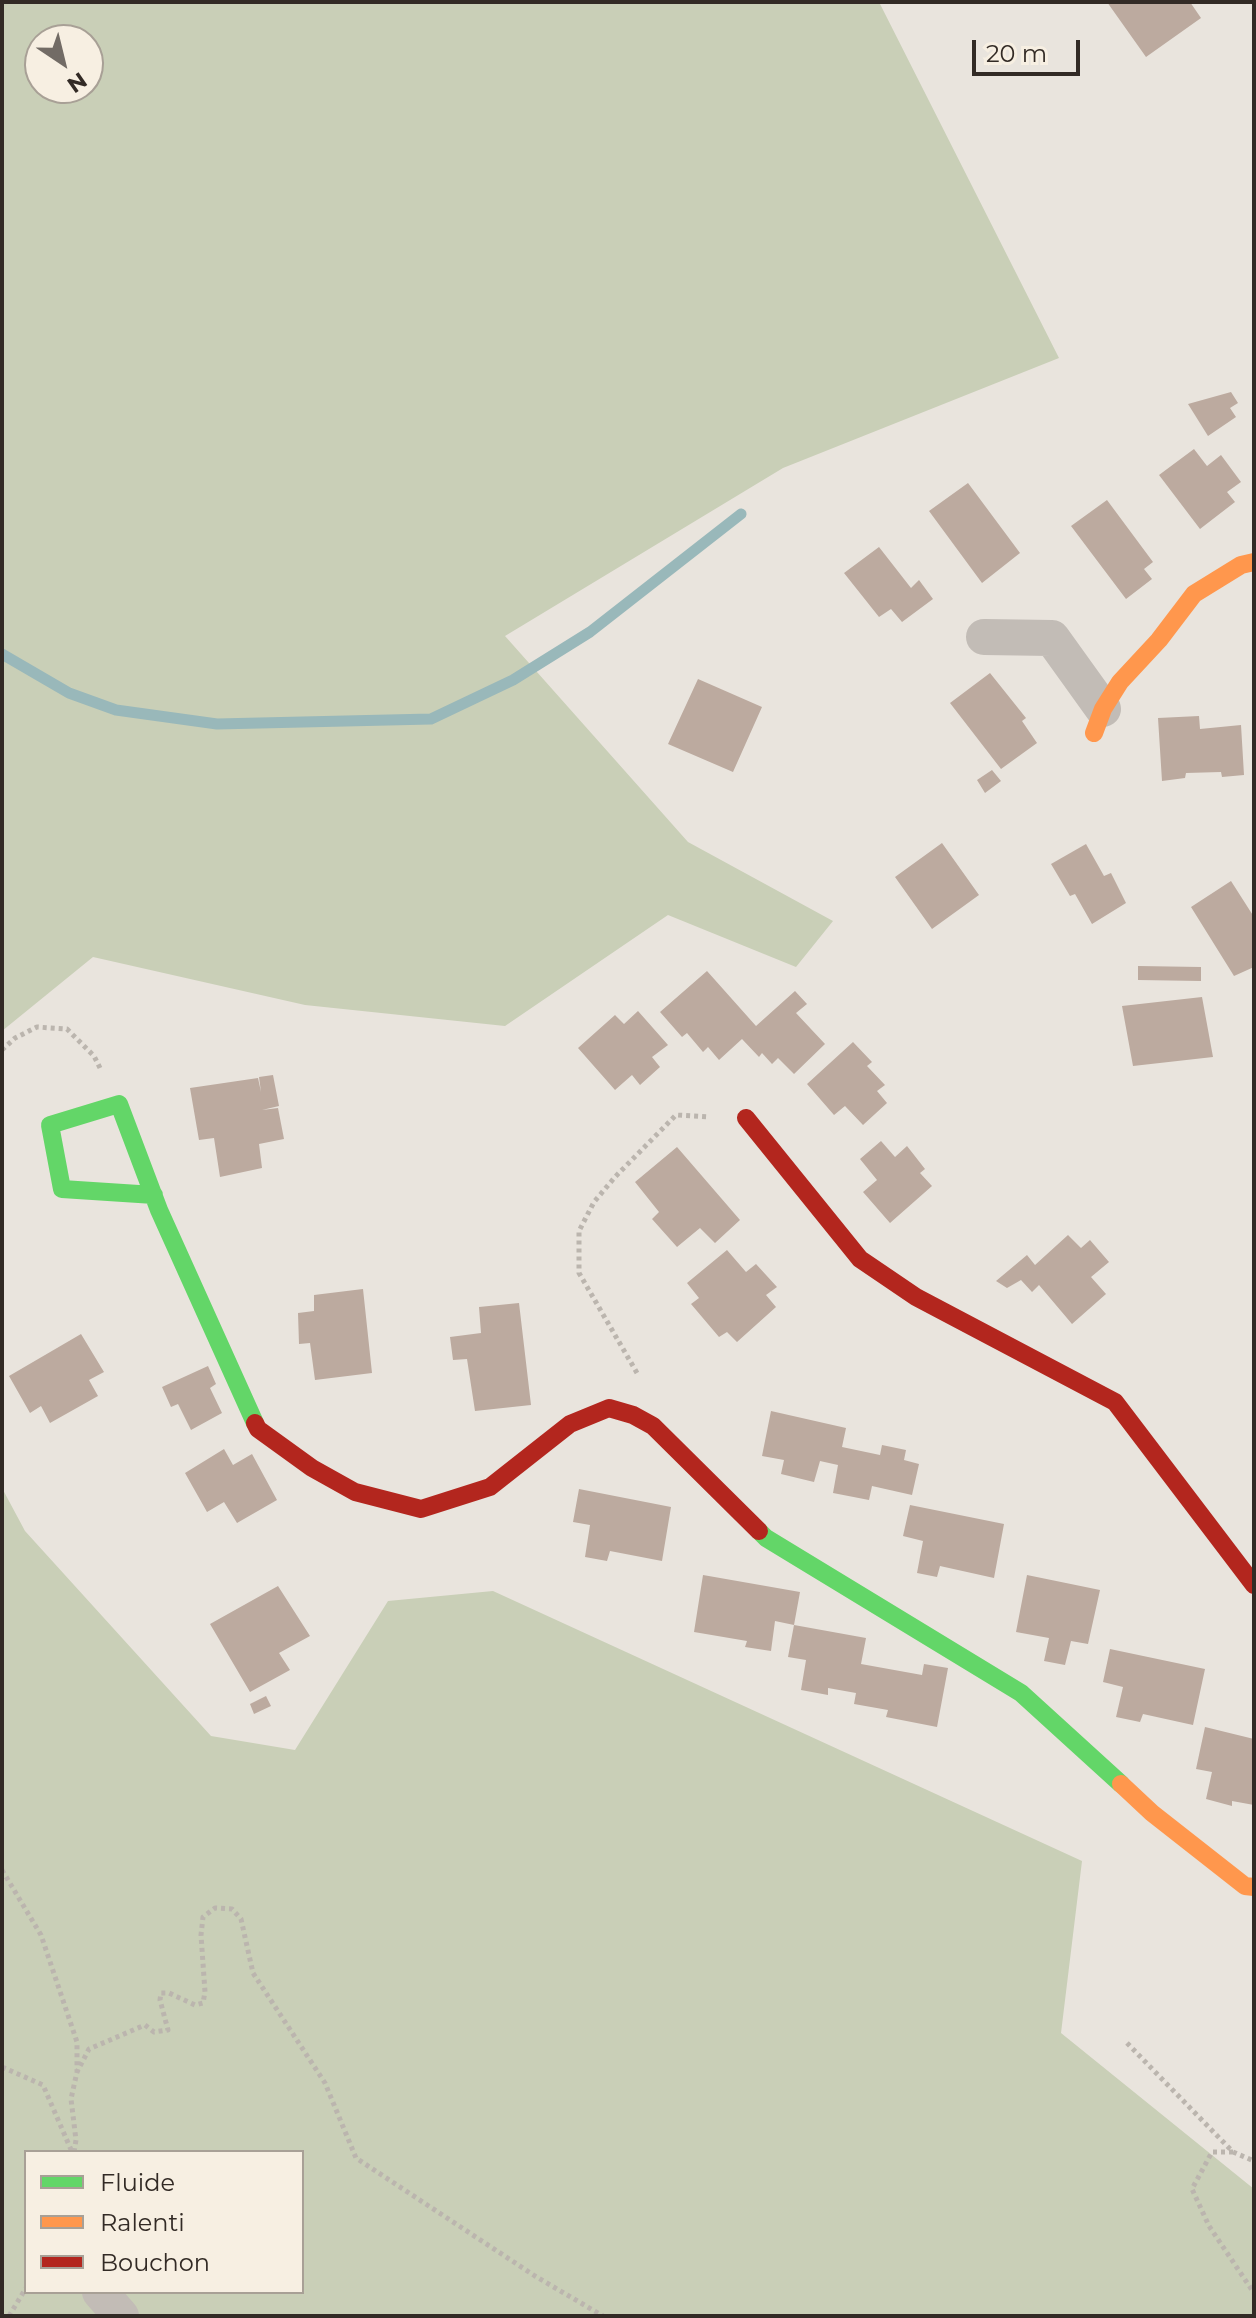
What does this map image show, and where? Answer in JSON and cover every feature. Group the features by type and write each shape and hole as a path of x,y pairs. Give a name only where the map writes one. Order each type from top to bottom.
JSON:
{"street":[{"path":"1099,721 1120,682 1159,640 1194,594 1241,565 1254,562"},
{"path":"984,637 1052,638 1099,721"},
{"path":"154,1195 62,1189 50,1125 119,1104 154,1195 258,1429 312,1468 355,1492 421,1509 490,1487 570,1424 609,1408 633,1415 653,1426 766,1538 1021,1693 1152,1813 1245,1886 1254,1887"},
{"path":"746,1118 860,1259 916,1297 1115,1402 1254,1585"},
{"path":"102,2294 121,2316"}],"path":[{"path":"2,1050 15,1038 37,1027 67,1029 94,1056 119,1104"},
{"path":"633,1415 638,1376 579,1273 579,1231 594,1202 676,1115 746,1118"},
{"path":"2,1870 41,1935 77,2042 77,2072 71,2099 76,2140 74,2150"},
{"path":"77,2072 89,2049 145,2025 154,2032 168,2030 161,1993 169,1993 195,2005 203,2003 203,1917 215,1908 232,1909 241,1919 253,1973 325,2083 356,2158 535,2276 603,2316"},
{"path":"1127,2043 1233,2152 1254,2161"},
{"path":"2,2067 43,2085 72,2150"},
{"path":"1233,2152 1212,2152 1192,2189 1209,2226 1254,2293"},
{"path":"9,2316 24,2291"}],"green space":[{"path":"2,2 879,2 1059,358 783,468 505,636 688,842 833,921 796,967 668,915 505,1026 305,1005 93,957 2,1031"},
{"path":"2,1488 25,1531 211,1736 295,1750 388,1601 493,1591 1082,1861 1061,2033 1254,2189 1254,2316 2,2316"}],"building":[{"path":"1107,2 1190,2 1201,18 1146,57"},
{"path":"1231,392 1238,403 1230,408 1236,417 1208,436 1188,404"},
{"path":"1194,449 1207,466 1221,455 1241,482 1227,492 1235,502 1200,529 1159,475"},
{"path":"968,483 1020,553 982,583 929,511"},
{"path":"1107,500 1153,562 1144,569 1152,579 1126,599 1071,526"},
{"path":"879,547 911,588 919,580 933,599 902,622 891,609 879,617 844,573"},
{"path":"990,673 1026,718 1022,721 1037,743 1001,769 950,703"},
{"path":"698,679 762,707 733,772 668,744"},
{"path":"1199,716 1200,729 1241,725 1244,775 1222,777 1221,772 1186,773 1185,778 1162,781 1158,718"},
{"path":"992,770 1001,781 985,793 977,780"},
{"path":"942,843 979,895 932,929 895,877"},
{"path":"1086,844 1104,876 1111,873 1126,903 1092,924 1075,894 1070,896 1051,864"},
{"path":"1231,881 1254,917 1254,967 1234,976 1191,907"},
{"path":"1138,966 1201,967 1201,981 1138,980"},
{"path":"707,971 756,1026 795,991 807,1004 796,1013 825,1044 794,1074 778,1058 772,1064 762,1053 759,1057 742,1039 719,1060 708,1047 703,1052 687,1033 682,1037 660,1012"},
{"path":"1202,997 1213,1057 1133,1066 1122,1006"},
{"path":"638,1011 668,1045 652,1057 660,1067 640,1085 632,1075 615,1090 578,1048 615,1015 624,1024"},
{"path":"853,1042 872,1062 867,1066 885,1085 877,1091 887,1103 863,1125 845,1106 834,1115 807,1084"},
{"path":"273,1075 279,1106 262,1110 278,1108 284,1139 259,1144 262,1168 220,1177 214,1138 199,1140 190,1088 258,1078 261,1092 259,1077"},
{"path":"881,1141 895,1157 907,1146 925,1169 920,1173 932,1186 890,1223 863,1192 877,1180 860,1159"},
{"path":"677,1147 740,1220 715,1243 700,1228 677,1247 652,1219 659,1212 635,1182"},
{"path":"1068,1235 1081,1248 1090,1240 1109,1262 1091,1277 1106,1294 1072,1324 1039,1285 1032,1292 1021,1280 1007,1288 996,1281 1027,1255 1035,1265"},
{"path":"727,1250 746,1272 756,1264 777,1287 766,1295 776,1307 737,1342 727,1332 719,1337 691,1304 699,1298 687,1283"},
{"path":"363,1289 372,1373 315,1380 310,1343 299,1344 298,1313 314,1311 314,1295"},
{"path":"519,1303 531,1405 475,1411 467,1359 453,1360 450,1337 481,1333 479,1307"},
{"path":"81,1334 104,1372 89,1380 98,1396 50,1423 41,1406 30,1413 9,1376"},
{"path":"208,1366 216,1384 210,1388 222,1413 191,1430 178,1404 171,1407 162,1387"},
{"path":"771,1411 846,1428 842,1447 880,1455 882,1445 906,1450 904,1460 919,1464 912,1495 872,1486 869,1500 833,1493 838,1465 820,1461 814,1482 781,1474 784,1460 762,1456"},
{"path":"224,1449 233,1465 252,1454 277,1500 237,1523 224,1502 207,1512 185,1473"},
{"path":"579,1489 671,1507 662,1561 610,1551 607,1561 585,1557 590,1525 573,1522"},
{"path":"910,1505 1004,1524 994,1578 940,1566 937,1577 917,1573 923,1541 903,1536"},
{"path":"703,1575 800,1592 794,1625 775,1621 771,1651 745,1647 747,1641 694,1632"},
{"path":"1027,1575 1100,1590 1088,1644 1071,1641 1065,1665 1044,1661 1049,1638 1016,1632"},
{"path":"278,1586 310,1636 279,1653 290,1670 250,1692 210,1624"},
{"path":"794,1625 866,1638 861,1664 922,1675 924,1664 948,1668 937,1727 886,1717 888,1710 854,1704 856,1693 828,1688 828,1695 801,1690 806,1660 788,1657"},
{"path":"1110,1649 1205,1669 1193,1725 1143,1714 1140,1722 1116,1717 1123,1687 1103,1682"},
{"path":"266,1696 271,1706 254,1714 250,1704"},
{"path":"1205,1727 1254,1739 1254,1805 1232,1801 1232,1806 1206,1799 1212,1772 1196,1769"}],"waterway":[{"path":"2,654 69,693 116,710 217,724 431,719 513,680 590,632 741,514"}],"traffic: fast":[{"path":"154,1195 62,1189 50,1125 119,1104 159,1210 255,1423"},
{"path":"759,1531 1021,1693 1121,1784"}],"traffic: slow":[{"path":"1094,733 1103,709 1120,682 1159,640 1194,594 1241,565 1254,562"},
{"path":"1121,1784 1152,1813 1245,1886 1254,1887"}],"traffic: jam":[{"path":"746,1118 860,1259 916,1297 1115,1402 1254,1585"},
{"path":"255,1423 258,1429 312,1468 355,1492 421,1509 490,1487 570,1424 609,1408 633,1415 653,1426 759,1531"}]}
